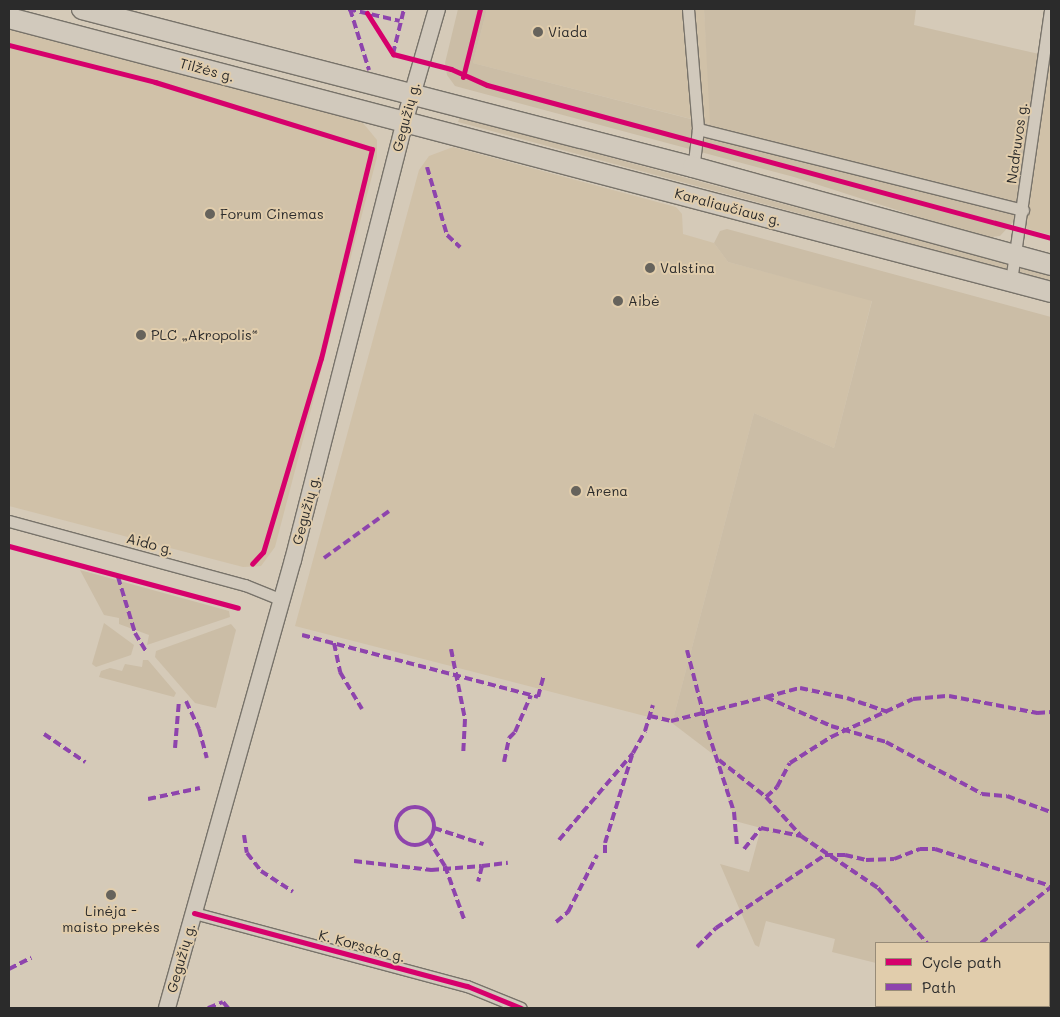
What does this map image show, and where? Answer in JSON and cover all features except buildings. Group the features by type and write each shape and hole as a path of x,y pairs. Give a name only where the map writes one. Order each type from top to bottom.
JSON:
{"highway":[{"name":"Tilžės g.","path":"82,9 413,94"},
{"name":"Tilžės g.","path":"9,18 404,123"},
{"path":"413,94 693,166 1051,265"},
{"name":"Karaliaučiaus g.","path":"404,123 1051,292"}],"main road":[{"name":"Gegužių g.","path":"167,1008 282,600 404,123 437,9"}],"street":[{"path":"688,9 698,129 693,166"},
{"name":"Nadruvos g.","path":"1012,281 1050,9"},
{"path":"698,129 1023,210"},
{"name":"Aido g.","path":"9,521 245,585 282,600"},
{"name":"K. Korsako g.","path":"194,912 467,986 521,1008"}],"shaded area":[{"path":"458,9 487,9 473,63 710,124 704,9 916,9 914,25 1039,54 1014,221 1000,236 984,238 794,177 455,86 447,75 445,63"},
{"path":"487,9 704,9 711,124 473,63"},
{"path":"1051,9 1051,235 1021,227"},
{"path":"9,27 349,118 363,123 377,140 377,157 275,547 261,566 243,567 9,506"},
{"path":"460,117 1051,276 1051,281 458,122"},
{"path":"453,147 676,207 682,214 683,234 714,243 728,262 872,300 834,448 754,413 672,723 295,626 419,170 429,156"},
{"path":"727,229 1051,317 1051,1008 927,1008 1050,1007 1050,942 875,942 875,963 832,952 835,939 766,921 759,947 755,945 720,864 749,872 761,828 735,821 714,755 672,723 754,413 834,448 872,301 728,262 714,243 720,231"},
{"path":"80,570 229,611 230,617 147,645 149,635 119,624 119,618 104,615"},
{"path":"104,623 134,645 131,655 96,667 92,664"},
{"path":"231,624 236,630 216,708 195,703 155,657 156,651"},
{"path":"143,660 148,660 176,693 174,697 99,677 101,671 110,668 122,671 125,664 142,667"}],"marked path":[{"path":"348,9 400,21"},
{"path":"350,9 369,70"},
{"path":"393,54 404,9"},
{"path":"427,167 447,235 460,247"},
{"path":"324,558 392,509"},
{"path":"118,577 135,633 146,651"},
{"path":"302,635 538,697 544,675"},
{"path":"334,643 340,672 362,709"},
{"path":"451,649 465,719 463,754"},
{"path":"687,650 708,732 734,812 737,848"},
{"path":"766,697 800,688 847,698 888,712"},
{"path":"504,762 509,738 515,732 531,695"},
{"path":"766,797 777,787 790,763 831,737 913,699 949,696 1037,713 1051,712"},
{"path":"650,716 671,721 766,697 831,726 886,742 982,794 1007,796 1051,812"},
{"path":"175,748 179,700"},
{"path":"186,701 199,729 207,758"},
{"path":"559,840 633,753 645,731 653,705"},
{"path":"44,734 85,762"},
{"path":"605,853 605,843 632,755"},
{"path":"719,760 766,797 801,836"},
{"path":"148,799 200,788"},
{"path":"415,807 428,813 434,826 428,839 415,845 402,839 396,826 402,813 415,807"},
{"path":"434,828 483,844"},
{"path":"744,849 761,828 801,836 878,888 926,942"},
{"path":"244,835 247,853 261,871 293,892"},
{"path":"428,839 445,866 465,922"},
{"path":"697,947 716,928 825,855 845,855 866,860 894,859 920,849 935,849 1051,886"},
{"path":"556,922 568,912 597,855"},
{"path":"354,861 431,870 482,866 478,882"},
{"path":"482,866 508,863"},
{"path":"982,942 1051,887"},
{"path":"9,969 31,958"},
{"path":"208,1008 223,1002 228,1008"},
{"path":"958,1008 1040,1008"}],"cycle path":[{"path":"463,77 480,9"},
{"path":"367,13 393,54 451,69 487,85 1051,238"},
{"path":"9,45 155,82 372,149 321,358 263,552 252,564"},
{"path":"9,546 238,608"},
{"path":"194,913 467,986 521,1008"}],"place":[{"name":"Viada","path":"538,32"},
{"name":"Forum Cinemas","path":"210,214"},
{"name":"Valstina","path":"650,268"},
{"name":"Aibė","path":"618,301"},
{"name":"PLC „Akropolis“","path":"141,335"},
{"name":"Arena","path":"576,491"},
{"name":"Linėja - maisto prekės","path":"111,895"}]}
